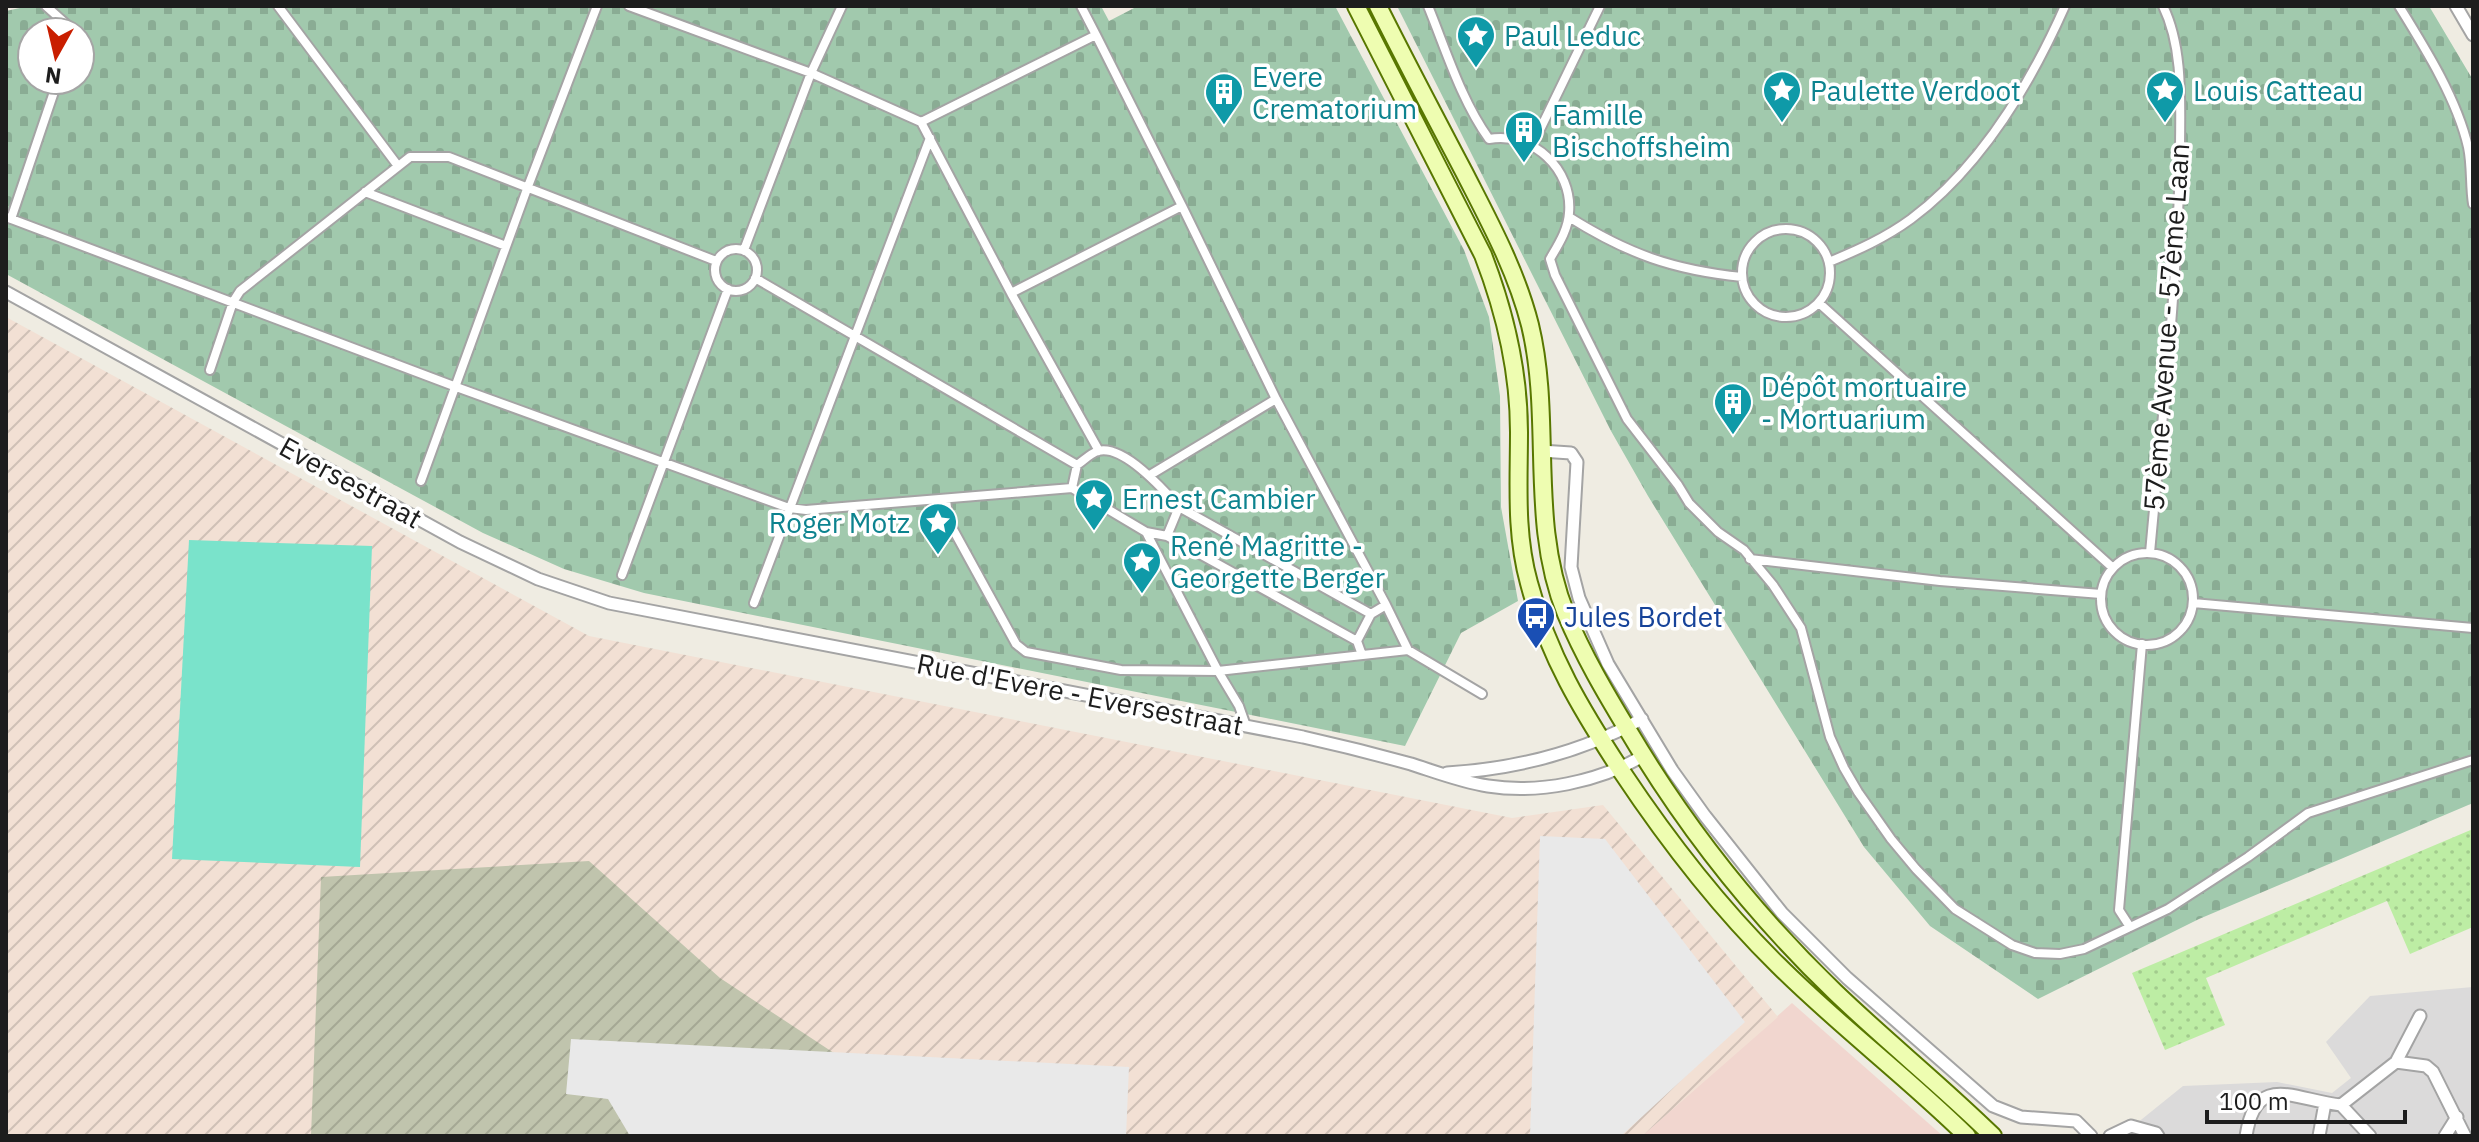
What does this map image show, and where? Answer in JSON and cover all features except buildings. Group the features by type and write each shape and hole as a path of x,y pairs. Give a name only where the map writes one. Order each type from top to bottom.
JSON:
{"main road":[{"path":"1356,6 1483,255 1497,294 1515,374 1519,431 1519,519 1528,580 1555,658 1577,702 1680,854 1728,913 1811,996 1967,1136"},
{"path":"1378,6 1492,226 1514,275 1530,325 1538,369 1544,523 1557,587 1577,638 1609,701 1700,841 1788,944 1993,1136"}],"street":[{"path":"278,6 398,166"},
{"path":"421,481 597,6"},
{"path":"629,6 811,73 921,122 1099,451"},
{"path":"744,250 811,73 842,6"},
{"path":"1081,6 1276,399 1408,650 1482,694"},
{"path":"1428,6 1466,97 1489,139 1498,137 1533,144 1550,160 1563,179 1569,217 1550,259 1555,275 1627,419 1689,503 1718,532 1744,550 1773,585 1801,628 1830,737 1844,768 1891,839 1955,909 2012,945 2035,953 2060,954 2084,949 2168,909 2308,813 2473,760"},
{"path":"1533,144 1600,6"},
{"path":"1829,262 1870,245 1912,219 1967,168 2016,100 2048,45 2065,6"},
{"name":"57ème Avenue - 57ème Laan","path":"2150,553 2174,292 2179,191 2179,90 2173,34 2163,6"},
{"path":"2399,6 2453,106 2468,147 2473,204"},
{"path":"2456,6 2473,35"},
{"path":"921,122 1096,35"},
{"path":"52,96 8,218 455,387 789,508 806,510 1072,488 1146,532 1167,536 1357,641 1362,655"},
{"path":"754,603 930,138"},
{"path":"210,370 233,302 240,291 410,157 449,157 716,261"},
{"path":"365,192 506,246"},
{"path":"1011,293 1182,206"},
{"path":"1569,217 1595,234 1667,265 1742,277"},
{"path":"1780,229 1805,234 1824,250 1829,262 1827,290 1819,303 1793,317 1779,317 1765,312 1753,303 1745,291 1742,277 1747,251 1767,233 1780,229"},
{"path":"744,250 757,265 755,278 741,290 728,289 715,274 716,261 725,251 744,250"},
{"path":"755,278 1077,465"},
{"path":"622,575 728,289"},
{"name":"Eversestraat","path":"6,292 507,566 609,603 716,624"},
{"path":"1819,303 2113,568"},
{"path":"1150,475 1276,399"},
{"path":"1072,488 1077,465 1099,451 1114,453 1150,475 1179,507 1371,614"},
{"path":"1541,451 1571,453 1577,462 1571,567 1584,612 1608,664 1672,770 1782,913 1847,978 1993,1106 2021,1117 2076,1121 2091,1136"},
{"path":"946,500 949,522 1016,644 1026,652 1131,671 1218,671 1408,650"},
{"path":"1167,536 1179,507"},
{"path":"1146,532 1239,706 1246,726"},
{"path":"2150,553 2167,557 2185,573 2193,603 2189,618 2179,631 2167,640 2142,644 2129,641 2109,624 2102,610 2101,594 2113,568 2133,555 2150,553"},
{"path":"1749,559 1940,581 2101,594"},
{"path":"2193,603 2473,628"},
{"path":"1357,641 1371,614 1386,605"},
{"name":"Rue d'Evere - Eversestraat","path":"716,624 1344,746 1472,783 1514,788 1558,785 1620,769 1643,756"},
{"path":"2130,927 2119,910 2142,644"},
{"name":"Rue d'Evere - Eversestraat","path":"1441,773 1471,772 1531,761 1601,740 1642,719"},
{"path":"2341,1105 2396,1062 2420,1016"},
{"path":"2396,1062 2426,1066 2433,1072 2465,1136"},
{"path":"2246,1136 2253,1107 2276,1093 2341,1105 2370,1136"},
{"path":"2319,1136 2325,1103"},
{"path":"2445,1136 2457,1117"},
{"path":"2110,1136 2131,1126 2158,1136"}],"shaded area":[{"path":"6,317 589,636 1512,818 1603,805 1778,1017 1642,1136 6,1136"},
{"path":"1540,836 1605,839 1745,1022 1621,1136 1530,1136"},
{"path":"589,861 720,978 960,1136 311,1136 321,877"},
{"path":"2473,987 2473,1136 2121,1136 2183,1086 2277,1082 2332,1093 2351,1078 2326,1042 2370,996"},
{"path":"1792,1003 1943,1136 1642,1136"},
{"path":"571,1039 1129,1067 1126,1136 630,1136 608,1099 566,1094"}],"green space":[{"path":"29,6 1101,6 1109,21 1138,6 1335,6 1464,250 1489,317 1500,396 1501,507 1518,601 1461,633 1405,746 644,593 564,569 483,533 6,274 6,11"},
{"path":"1397,6 2429,6 2473,80 2473,803 2199,919 2038,999 1930,926 1864,847 1648,496 1611,431"},
{"path":"189,540 372,546 360,867 172,859"},
{"path":"2473,829 2473,927 2410,954 2387,901 2206,978 2225,1025 2165,1050 2132,973"}],"place":[{"name":"Paul Leduc","path":"1476,69"},
{"name":"Paulette Verdoot","path":"1782,124"},
{"name":"Louis Catteau","path":"2165,124"},
{"name":"Evere Crematorium","path":"1224,126"},
{"name":"Famille Bischoffsheim","path":"1524,164"},
{"name":"Dépôt mortuaire - Mortuarium","path":"1733,436"},
{"name":"Ernest Cambier","path":"1094,532"},
{"name":"Roger Motz","path":"938,556"},
{"name":"René Magritte - Georgette Berger","path":"1142,595"},
{"name":"Jules Bordet","path":"1536,650"}]}
